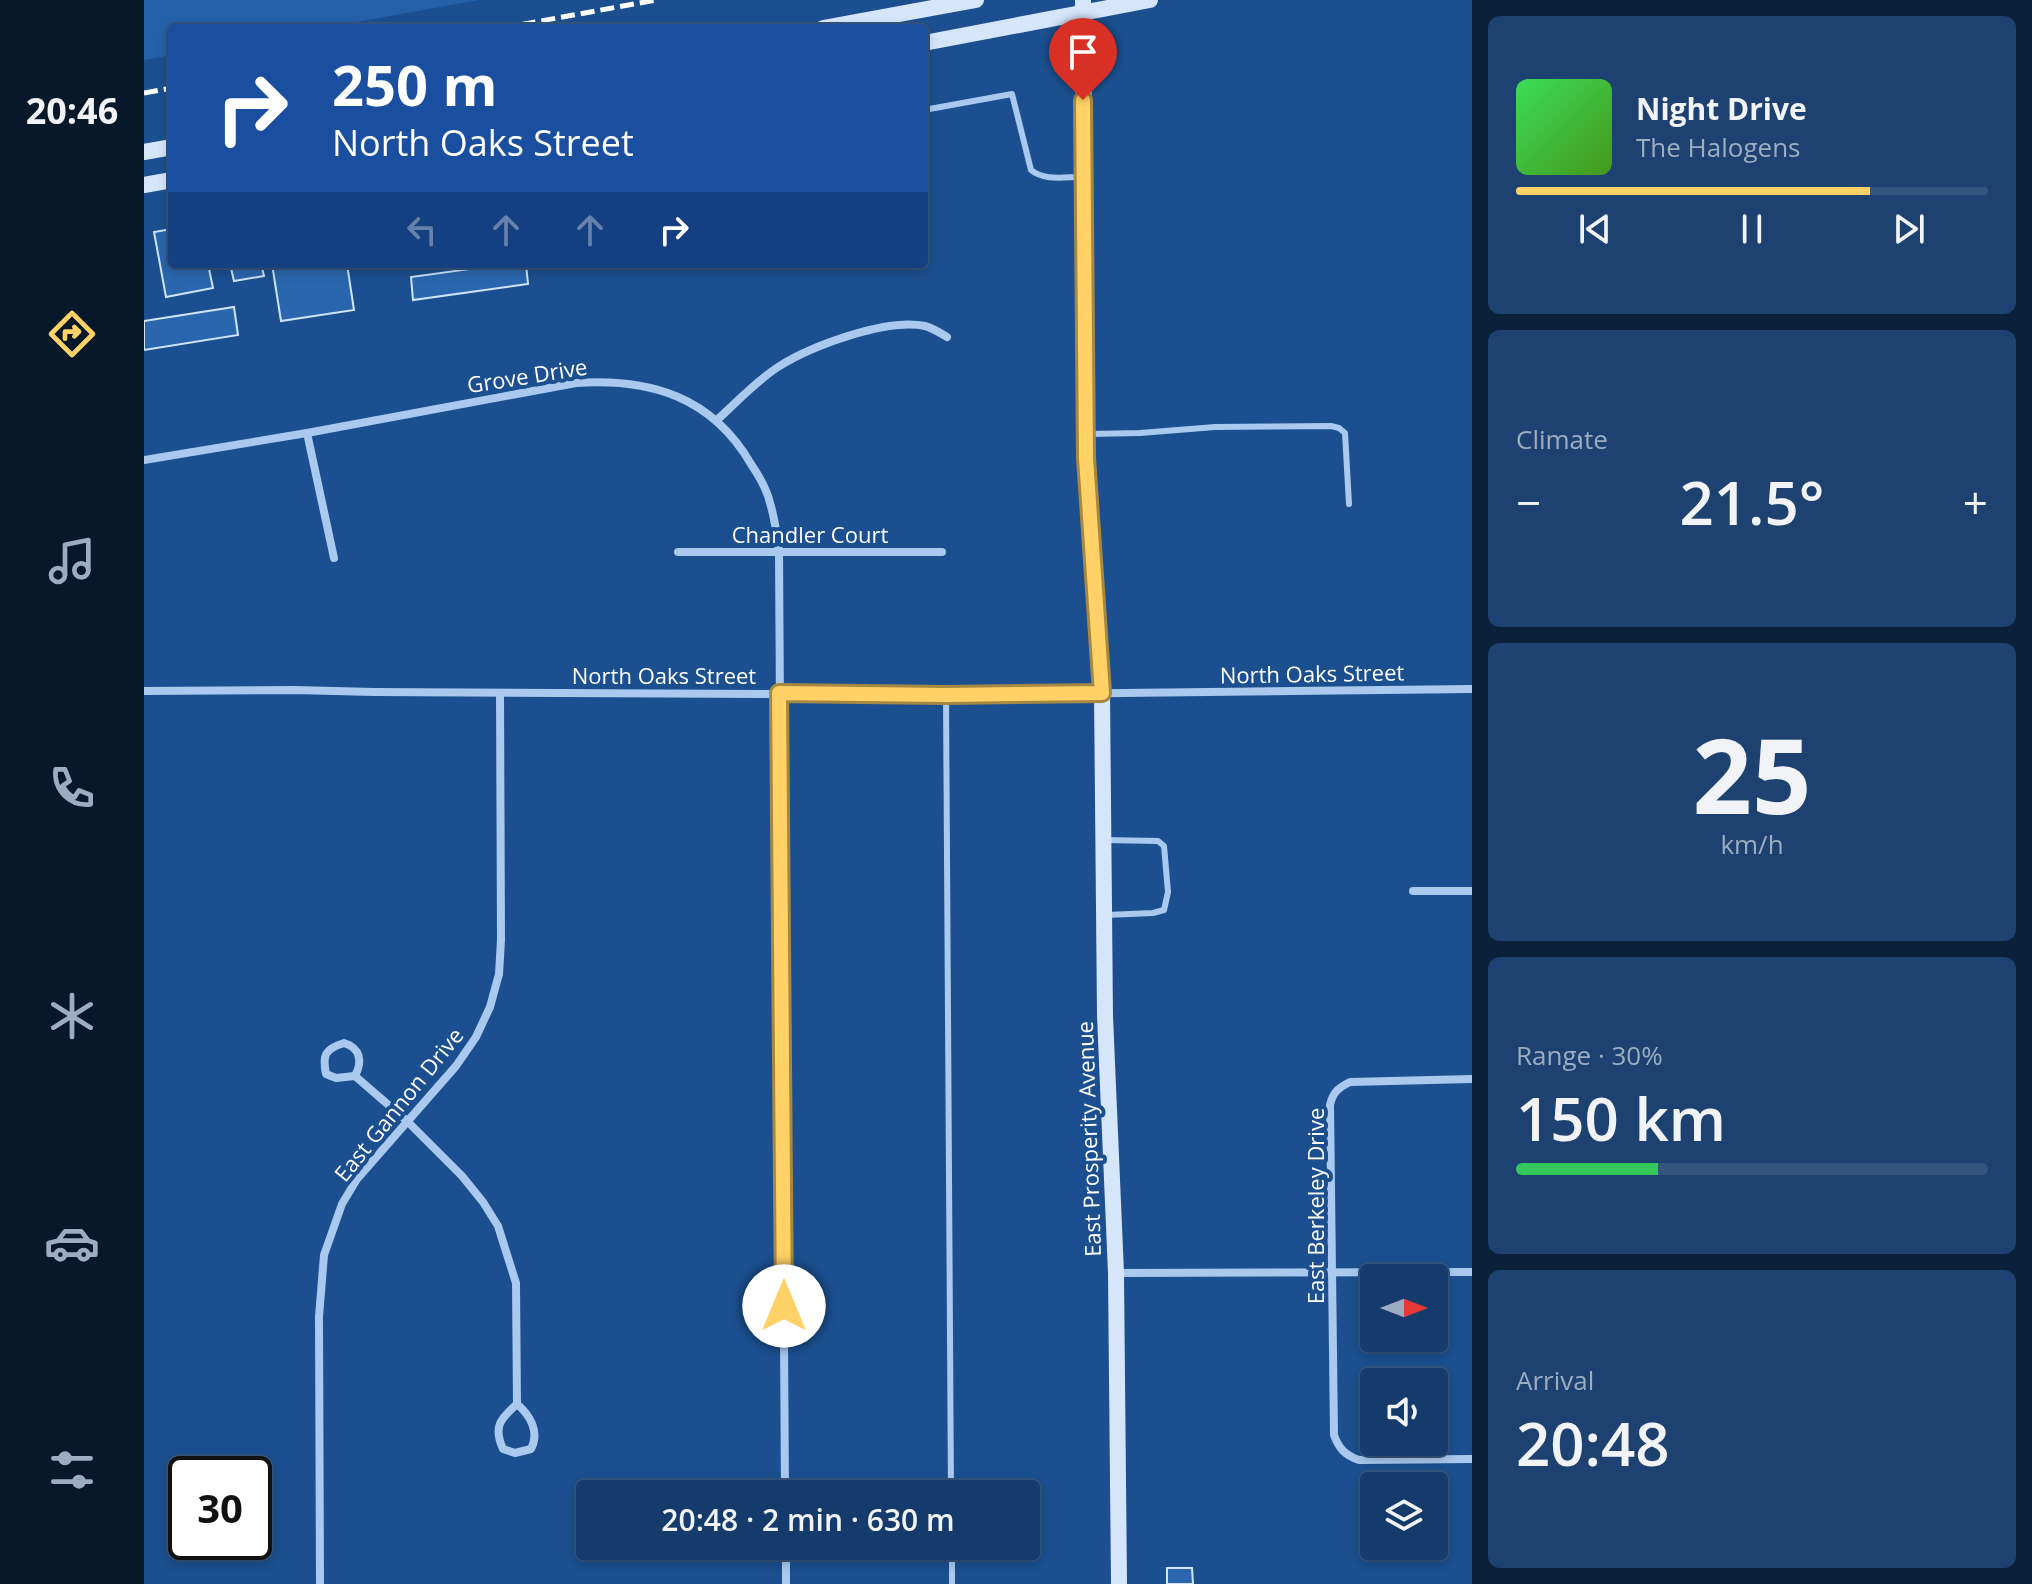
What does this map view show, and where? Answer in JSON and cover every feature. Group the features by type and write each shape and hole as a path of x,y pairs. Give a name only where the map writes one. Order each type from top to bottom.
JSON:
{"main road":[{"path":"845,24 976,0"},
{"path":"928,42 1083,6 1150,0"},
{"name":"East Prosperity Avenue","path":"1083,6 1086,434 1102,693 1105,1016 1116,1273 1119,1584"},
{"path":"144,152 168,148"},
{"path":"144,185 168,181"}],"street":[{"path":"717,420 779,367 843,338 905,325 927,326 947,337"},
{"name":"Grove Drive","path":"144,460 600,381 670,393 695,404 717,420 745,453 770,500 779,552 785,1480"},
{"path":"307,433 334,558"},
{"name":"Chandler Court","path":"678,552 942,552"},
{"name":"North Oaks Street","path":"144,691 946,695 1472,689"},
{"name":"East Gannon Drive","path":"320,1584 319,1317 324,1255 342,1204 357,1179 456,1066 476,1037 490,1007 499,974 501,940 500,693"},
{"path":"1413,891 1472,891"},
{"path":"355,1076 360,1067 360,1056 352,1046 344,1043 325,1054 326,1074 336,1078 355,1076 407,1121 462,1176 498,1226 516,1283 517,1404 502,1418 498,1438 503,1449 515,1453 531,1449 534,1443 532,1422 527,1412 517,1404"},
{"name":"East Berkeley Drive","path":"1472,1079 1350,1082 1338,1088 1330,1105 1334,1435 1339,1448 1359,1460 1472,1459"},
{"path":"1116,1273 1472,1272"},
{"path":"786,1560 786,1584"}],"lane":[{"path":"928,109 1012,94 1031,170 1043,177 1084,177"},
{"path":"1086,434 1215,427 1339,428 1345,433 1349,504"},
{"path":"946,695 951,1480"},
{"path":"1104,840 1158,841 1164,846 1168,892 1164,910 1105,915"},
{"path":"952,1560 952,1584"}],"shaded area":[{"path":"144,0 479,0 345,24 168,24 168,56 144,60"}],"building":[{"path":"168,230 168,268 209,268 213,288 166,297 154,232"},
{"path":"231,268 262,268 264,276 234,281"},
{"path":"273,268 348,268 354,310 281,321"},
{"path":"477,268 526,268 528,284 413,300 411,277"},
{"path":"234,307 238,335 144,350 144,321"},
{"path":"1167,1568 1192,1568 1193,1584 1167,1584"}],"railway":[{"path":"524,24 656,0"},
{"path":"144,93 168,89"}],"route":[{"path":"784,1306 779,693 1102,693 1086,458 1083,100"}]}
